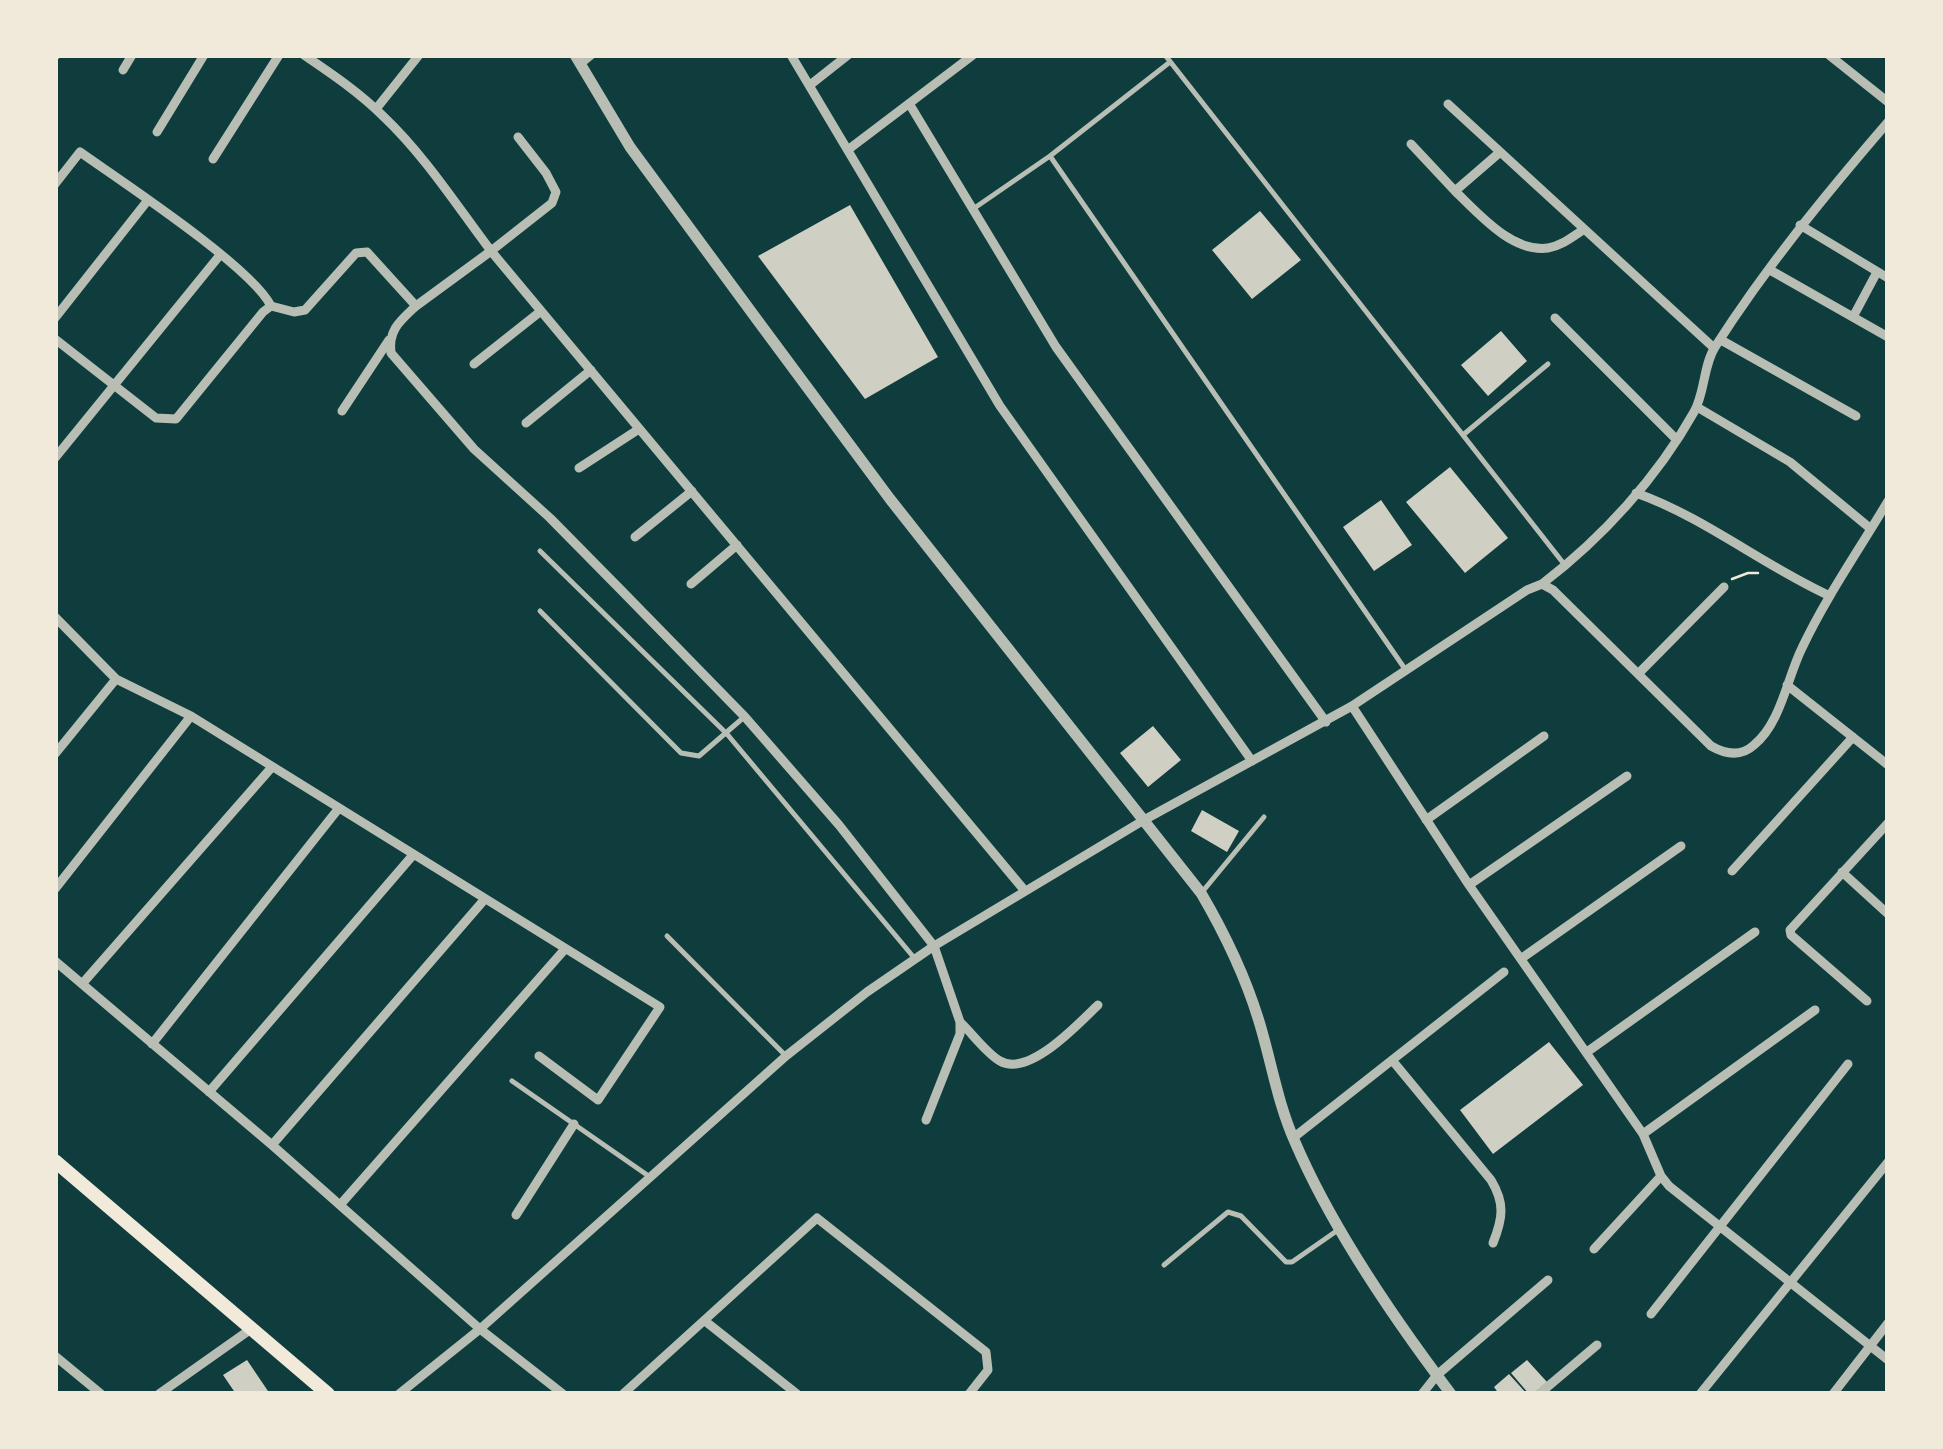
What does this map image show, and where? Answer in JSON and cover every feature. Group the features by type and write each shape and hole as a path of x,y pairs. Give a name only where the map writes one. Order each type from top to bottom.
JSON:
{"main road":[{"path":"55,1161 328,1394"}],"street":[{"path":"124,70 132,55"},
{"path":"157,132 204,55"},
{"path":"213,160 279,55"},
{"path":"304,55 315,58 407,141 491,251 1025,891"},
{"path":"376,109 419,55"},
{"path":"791,55 1000,406 1252,761"},
{"path":"810,85 848,55"},
{"path":"849,149 973,55"},
{"path":"1829,55 1888,102"},
{"path":"582,58 630,146 768,336 890,498 1201,893 1232,945 1293,1138 1341,1228 1451,1394"},
{"path":"1448,104 1583,230 1718,344 1856,416"},
{"path":"910,105 1056,347 1326,722"},
{"path":"399,1394 480,1329 786,1056 868,992 934,946 1144,820 1326,722 1566,566 1636,493 1677,440 1697,407 1718,344 1800,225 1888,122"},
{"path":"342,411 396,324 552,203 556,192 518,138"},
{"path":"1411,144 1489,224 1528,248 1548,248 1583,230"},
{"path":"55,184 80,152 220,255 272,306 294,312 306,310 360,251 367,252 416,306"},
{"path":"1455,191 1498,153"},
{"path":"55,318 148,200"},
{"path":"1800,225 1884,274 1852,317"},
{"path":"55,458 220,255"},
{"path":"1770,270 1888,337"},
{"path":"55,339 156,418 176,419 272,306"},
{"path":"474,364 541,310"},
{"path":"1555,318 1677,440"},
{"path":"389,340 391,353 474,450 550,518 744,717 840,824 934,946 960,1022 960,1034 926,1120"},
{"path":"526,423 591,370"},
{"path":"1697,407 1790,462 1872,529"},
{"path":"579,468 639,428"},
{"path":"635,537 692,491"},
{"path":"1636,493 1664,503 1772,568 1830,596"},
{"path":"1542,584 1553,590 1712,746 1730,754 1752,747 1764,735 1801,650 1888,500"},
{"path":"691,584 737,546"},
{"path":"1638,674 1724,587"},
{"path":"55,617 116,679 191,716 660,1008 598,1100 539,1056"},
{"path":"55,754 116,679"},
{"path":"1787,685 1888,763"},
{"path":"1352,706 1469,885 1643,1134 1660,1176 1888,1360"},
{"path":"55,889 191,716"},
{"path":"1426,820 1544,736"},
{"path":"1732,871 1853,737"},
{"path":"82,984 272,767"},
{"path":"1469,885 1627,776"},
{"path":"152,1044 339,808"},
{"path":"1867,1001 1791,935 1793,923 1888,823"},
{"path":"1522,958 1682,846"},
{"path":"210,1092 412,854"},
{"path":"1842,872 1888,914"},
{"path":"272,1145 484,900"},
{"path":"1587,1052 1754,932"},
{"path":"340,1205 565,949"},
{"path":"55,961 480,1329 563,1394"},
{"path":"1293,1138 1504,972"},
{"path":"960,1022 1000,1062 1018,1065 1054,1045 1098,1005"},
{"path":"1643,1134 1814,1010"},
{"path":"1392,1060 1501,1197 1501,1223 1494,1243"},
{"path":"1650,1314 1848,1064"},
{"path":"516,1215 574,1124"},
{"path":"1700,1394 1888,1162"},
{"path":"1594,1249 1660,1176"},
{"path":"623,1394 817,1218 986,1352 988,1370 968,1394"},
{"path":"1422,1394 1436,1375 1548,1280"},
{"path":"705,1320 796,1394"},
{"path":"1833,1394 1888,1323"},
{"path":"159,1394 251,1329"},
{"path":"1540,1394 1597,1345"},
{"path":"55,1356 100,1394"}],"lane":[{"path":"973,208 1050,156 1167,58 1566,566"},
{"path":"1050,156 1407,672"},
{"path":"1463,435 1548,364"},
{"path":"540,551 727,734 916,960"},
{"path":"540,611 681,753 699,756 744,717"},
{"path":"1201,893 1264,817"},
{"path":"667,936 786,1056"},
{"path":"512,1081 650,1178"},
{"path":"1164,1266 1228,1212 1241,1216 1286,1262 1292,1262 1341,1228"}],"path":[{"path":"1724,587 1734,578 1772,568"}],"building":[{"path":"850,205 938,357 865,399 758,256"},
{"path":"1260,211 1301,260 1252,299 1212,250"},
{"path":"1501,331 1527,361 1488,396 1461,365"},
{"path":"1450,467 1508,538 1465,573 1406,502"},
{"path":"1381,500 1412,545 1374,571 1343,527"},
{"path":"1153,726 1181,760 1148,787 1120,753"},
{"path":"1202,810 1239,831 1227,852 1191,831"},
{"path":"1549,1042 1583,1085 1493,1154 1460,1110"},
{"path":"247,1360 270,1394 236,1394 223,1375"},
{"path":"1527,1360 1547,1382 1533,1394 1511,1373"},
{"path":"1509,1374 1527,1394 1499,1394 1494,1387"}]}
